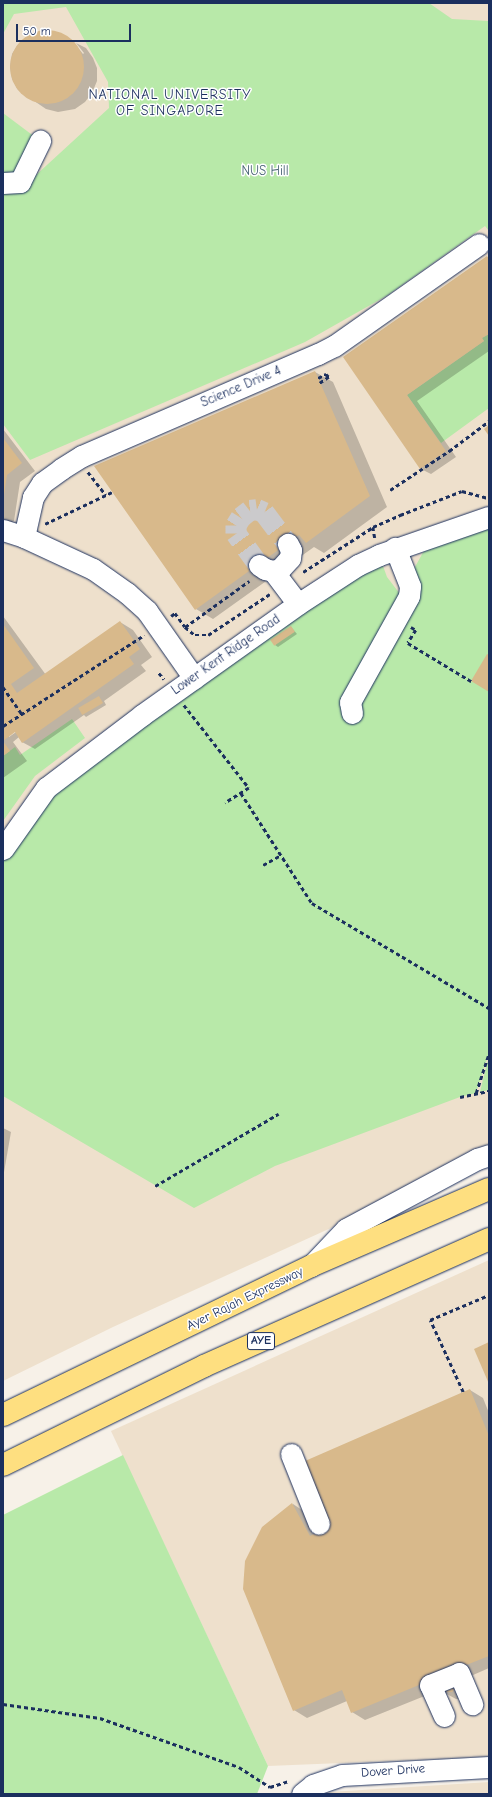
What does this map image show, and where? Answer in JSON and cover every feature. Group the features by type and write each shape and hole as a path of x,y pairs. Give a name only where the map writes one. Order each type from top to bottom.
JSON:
{"highway":[{"name":"Ayer Rajah Expressway","path":"3,1415 311,1266 489,1189"},
{"name":"AYE","path":"3,1465 204,1366 489,1239"}],"street":[{"path":"3,183 20,182 40,141"},
{"name":"Science Drive 4","path":"32,532 33,497 42,483 61,469 82,456 334,346 479,244"},
{"name":"Lower Kent Ridge Road","path":"3,849 46,788 142,714 298,604 358,565 395,548 489,517"},
{"path":"3,530 32,532 93,569 127,593 147,611 194,678"},
{"path":"266,568 280,569 290,558 291,550 288,544"},
{"path":"352,713 350,702 409,596 410,586 395,548"},
{"path":"266,568 298,604"},
{"path":"311,1266 346,1229 477,1159 489,1155"},
{"path":"291,1454 319,1524"},
{"path":"444,1716 430,1685 459,1673 472,1704"},
{"name":"Dover Drive","path":"302,1794 313,1785 342,1775 489,1767"}],"path":[{"path":"318,378 326,374 328,375 328,380 320,383"},
{"path":"390,490 449,451 489,421"},
{"path":"85,468 106,495"},
{"path":"400,515 462,491 489,498"},
{"path":"32,532 112,492"},
{"path":"185,627 266,568"},
{"path":"416,630 408,643 471,681"},
{"path":"3,726 146,634"},
{"path":"3,687 22,714"},
{"path":"181,701 249,788 226,803"},
{"path":"241,793 312,903 489,1008"},
{"path":"263,865 281,854"},
{"path":"476,1093 489,1053"},
{"path":"460,1097 489,1091"},
{"path":"155,1186 278,1114"},
{"path":"463,1392 430,1320 489,1295"},
{"path":"3,1704 100,1718 239,1767 270,1787"}],"shaded area":[{"name":"NATIONAL UNIVERSITY OF SINGAPORE","path":"3,3 489,3 489,1156 113,1327 3,1381"},
{"path":"489,1260 489,1757 268,1766 111,1431"},
{"path":"489,1782 489,1794 314,1794 314,1793"}],"green space":[{"name":"NUS Hill","path":"3,3 429,3 452,19 489,21 489,231 485,226 388,295 305,342 30,460 3,424 3,190 23,187 109,108 108,82 66,7 14,14 3,34"},
{"path":"3,113 35,137 13,178 3,177"},
{"path":"489,334 489,408 441,443 407,395 484,341 482,338"},
{"path":"489,517 489,1053 476,1093 460,1097 275,1166 194,1208 3,1096 3,849 46,788 379,555 387,577 400,594 431,538"},
{"path":"72,719 85,738 35,776 3,821 3,756 15,747 20,755"},
{"path":"489,1059 489,1090 480,1092 487,1063"},
{"path":"123,1455 268,1766 257,1794 3,1794 3,1515"}],"building":[{"path":"40,30 54,30 68,36 78,46 84,60 82,81 78,88 68,98 54,104 40,104 26,98 16,88 10,74 10,60 16,46 26,36"},
{"path":"487,256 489,259 489,334 482,338 484,341 407,395 446,451 420,469 343,357"},
{"path":"315,371 370,496 306,543 299,535 195,610 94,466"},
{"path":"489,425 489,436 484,429"},
{"path":"3,438 22,463 7,475 4,495"},
{"path":"120,621 140,649 129,657 134,664 22,743 15,732 3,741 3,624 34,668 11,684 17,693"},
{"path":"291,626 295,632 274,646 270,640"},
{"path":"487,654 489,655 489,692 471,681"},
{"path":"99,696 103,703 82,715 78,708"},
{"path":"3,741 10,751 3,756"},
{"path":"489,1342 489,1384 474,1349"},
{"path":"470,1389 489,1436 489,1656 451,1671 458,1686 452,1692 442,1692 436,1678 351,1713 342,1690 293,1711 243,1589 245,1561 262,1527 292,1503 310,1536 330,1526 305,1461"}],"tunnel":[{"path":"259,565 236,533 236,525 241,517 250,510 257,509 264,512 288,544"}],"district":[{"name":"NATIONAL UNIVERSITY OF SINGAPORE","path":"170,104"}]}
